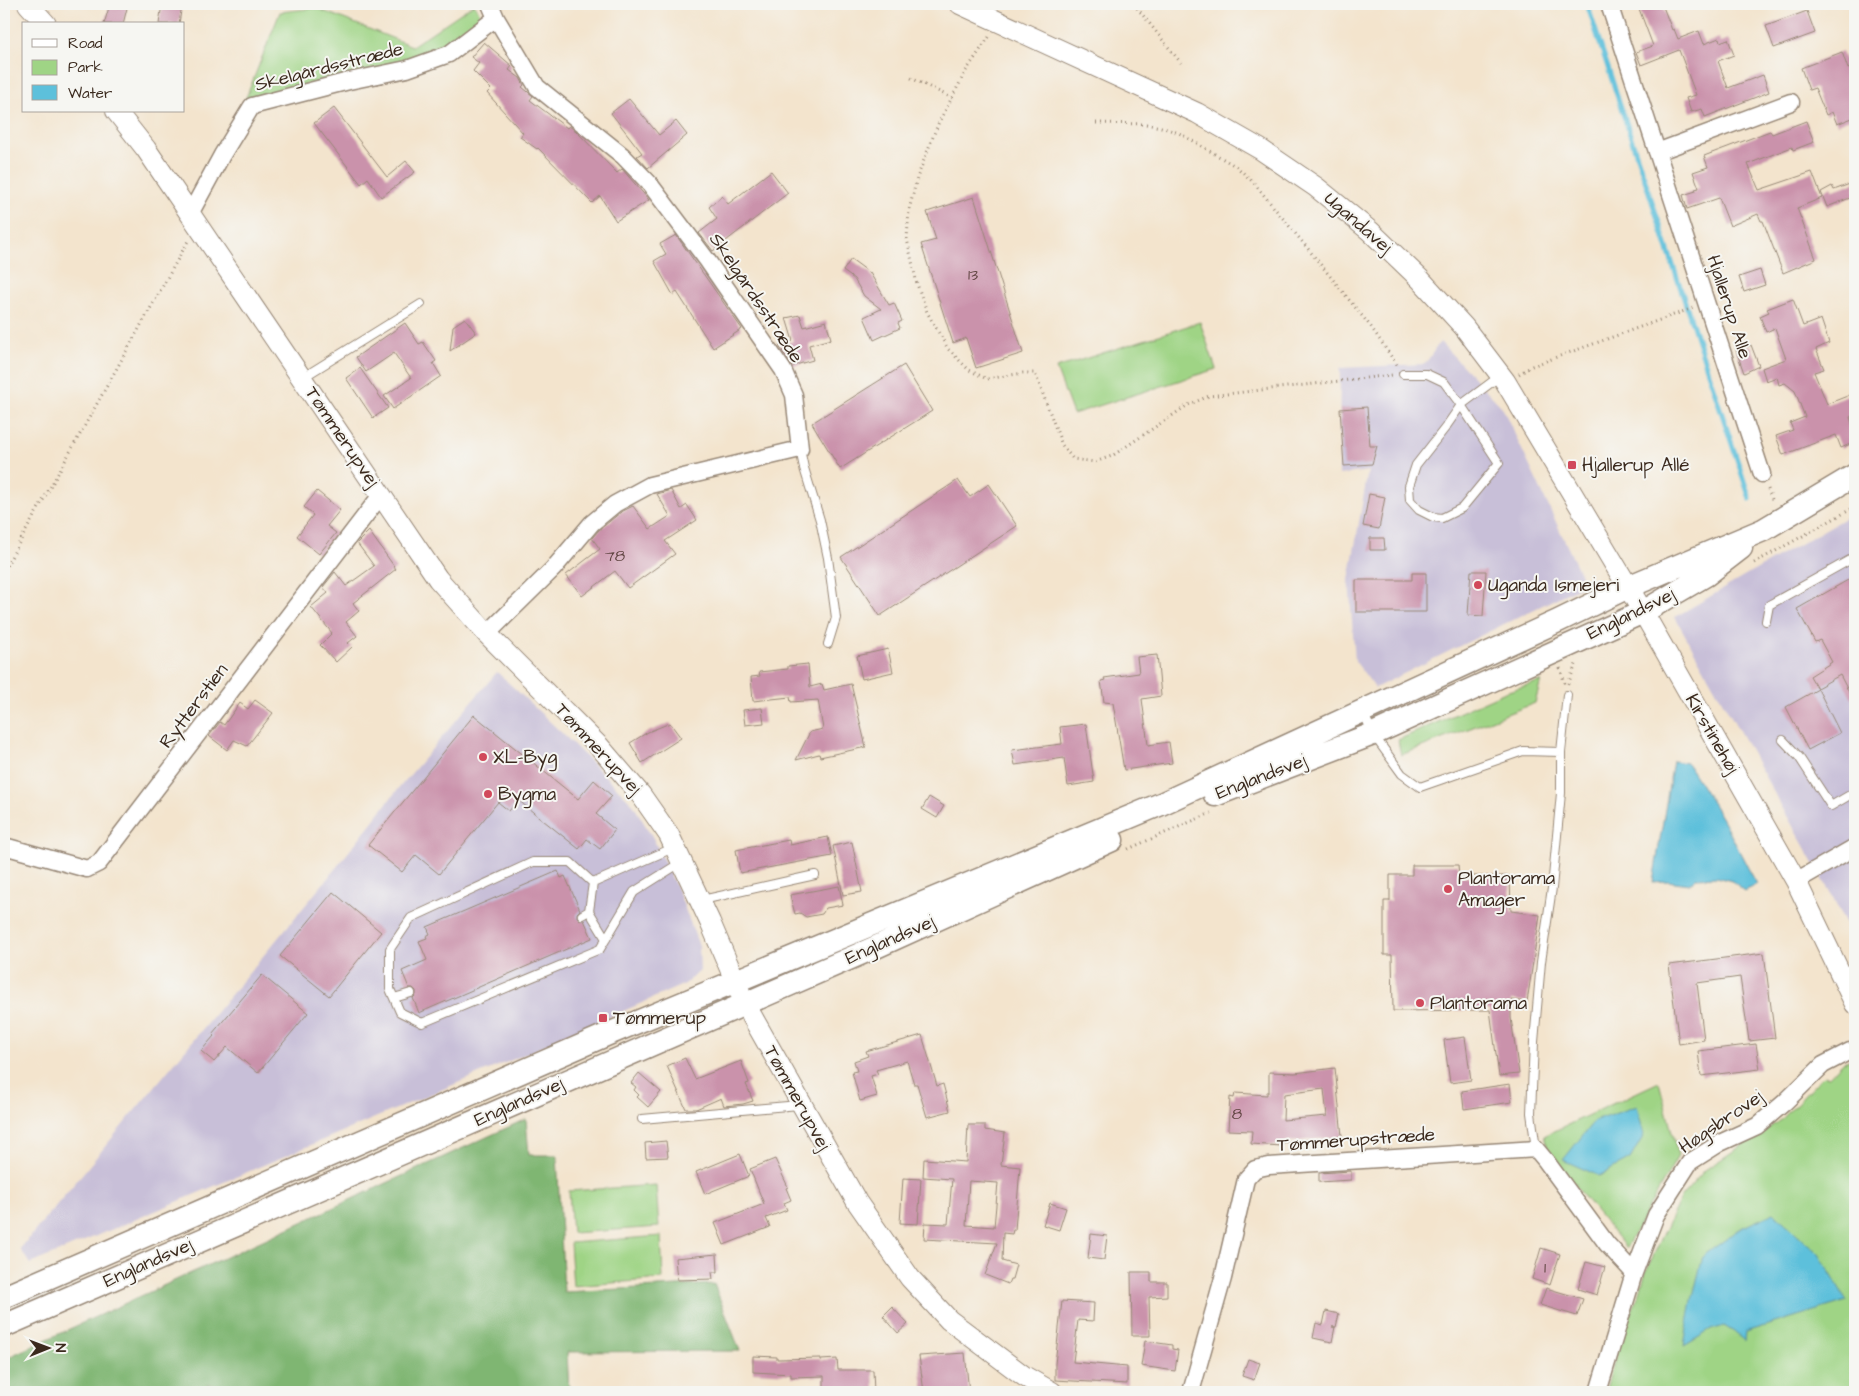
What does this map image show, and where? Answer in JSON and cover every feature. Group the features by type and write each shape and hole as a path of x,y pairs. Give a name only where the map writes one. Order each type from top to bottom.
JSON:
{"main road":[{"name":"Englandsvej","path":"4,1326 876,947 1203,800 1373,734 1643,612 1706,575 1772,525 1855,475"},
{"name":"Englandsvej","path":"4,1297 735,980 1162,804 1628,587 1772,525"}],"street":[{"path":"28,4 44,22"},
{"name":"Ugandavej","path":"960,4 1197,114 1260,149 1316,187 1370,231 1420,278 1464,327 1503,379 1628,587"},
{"name":"Hjallerup Alle","path":"1609,4 1762,474"},
{"name":"Skelgårdsstræde","path":"193,219 222,155 252,106 349,81 407,69 449,54 493,11 536,87 623,156 650,184 702,252 783,370 794,395 800,449"},
{"path":"1657,152 1791,102"},
{"name":"Tømmerupvej","path":"117,112 146,150 438,579 487,634 599,746 641,795 669,835 700,900 745,1004 857,1202 910,1278 949,1320 1024,1376 1052,1392"},
{"path":"487,634 553,569 592,523 615,504 650,485 800,449"},
{"name":"Rytterstien","path":"4,846 87,868 99,863 381,495"},
{"name":"Kirstinehøj","path":"1628,587 1796,881 1855,1004"},
{"path":"1796,881 1855,847"},
{"name":"Høgsbrovej","path":"1598,1392 1634,1273 1656,1214 1690,1162 1720,1143 1757,1126 1823,1065 1850,1051"},
{"path":"1536,1149 1607,1244 1634,1273"},
{"name":"Tømmerupstræde","path":"1192,1392 1223,1278 1246,1179 1255,1169 1289,1164 1536,1149"}],"lane":[{"path":"301,378 421,304"},
{"path":"1403,374 1427,374 1444,382 1461,405 1499,463 1462,508 1442,518 1433,517 1419,510 1410,500 1409,486 1416,465 1461,405 1503,379"},
{"path":"800,449 820,520 829,567 836,618 828,644"},
{"path":"1766,621 1769,605 1855,557"},
{"path":"1536,1149 1531,1113 1534,1042 1540,962 1552,888 1561,793 1561,752 1567,695"},
{"path":"1363,712 1373,734 1402,774 1420,786 1523,751 1561,752"},
{"path":"1783,740 1799,757 1831,806 1855,792"},
{"path":"593,884 678,855"},
{"path":"593,884 570,862 532,862 411,918 390,949 390,989 400,1012 422,1023 600,949 634,892 678,855"},
{"path":"700,900 814,875"},
{"path":"593,884 586,913 606,939"},
{"path":"394,998 411,993"},
{"path":"642,1119 801,1105"}],"path":[{"path":"1134,4 1181,63"},
{"path":"999,22 966,71 938,124 917,178 909,210 907,239 916,284 927,312 948,349 969,370 987,379 1023,373 1036,373 1062,445 1073,459 1095,462 1112,456 1188,405 1209,396 1403,374 1371,327 1315,257 1253,182 1237,167 1179,133 1161,126 1146,124 1096,124"},
{"path":"911,78 952,98"},
{"path":"4,570 193,219"},
{"path":"1503,379 1532,366 1695,307"},
{"path":"1762,474 1772,525"},
{"path":"1554,652 1563,676 1567,695"}],"shaded area":[{"path":"1440,342 1502,407 1585,584 1375,688 1355,661 1349,580 1368,471 1339,475 1340,368 1425,364"},
{"path":"1855,512 1855,942 1830,892 1675,617"},
{"path":"497,672 632,803 653,838 679,893 699,946 700,971 685,984 519,1057 30,1264 20,1249 332,873 394,794"}],"green space":[{"path":"474,4 483,19 447,46 402,64 253,96 242,108 280,12 316,8 412,46"},
{"path":"1200,322 1216,369 1073,414 1056,368"},
{"path":"1541,681 1535,703 1401,755 1398,740 1505,692"},
{"path":"1855,1058 1855,1392 1605,1392 1624,1329 1640,1292 1646,1271 1681,1197 1705,1170 1782,1119 1823,1076 1829,1077 1843,1062"},
{"path":"1659,1082 1678,1156 1626,1248 1550,1155 1544,1136"},
{"path":"526,1119 529,1155 557,1155 564,1292 714,1284 740,1351 567,1352 569,1392 241,1392 209,1384 204,1392 4,1392 4,1359"},
{"path":"656,1185 659,1227 572,1233 569,1191"},
{"path":"661,1236 663,1279 573,1286 570,1243"}],"water":[{"path":"1673,761 1687,763 1722,819 1757,884 1745,891 1732,881 1716,877 1696,878 1689,884 1668,881 1653,882"},
{"path":"1637,1106 1644,1135 1630,1159 1599,1176 1563,1160 1594,1121"},
{"path":"1774,1213 1819,1254 1847,1301 1745,1332 1744,1341 1724,1326 1711,1330 1684,1346 1692,1300 1703,1256 1741,1228"}],"building":[{"path":"110,4 128,4 124,22 105,22"},
{"path":"162,4 182,4 179,22 159,22"},
{"path":"1662,4 1672,30 1674,29 1678,39 1699,31 1704,44 1719,38 1720,42 1728,39 1734,55 1718,61 1728,88 1763,75 1769,92 1705,117 1702,109 1691,112 1686,98 1696,95 1679,50 1641,65 1636,52 1653,46 1638,6"},
{"path":"1807,11 1815,33 1774,48 1766,26"},
{"path":"484,42 512,66 509,70 520,78 524,85 522,87 533,96 530,100 567,128 569,126 576,131 617,173 622,169 649,200 616,221 600,196 592,203 538,148 520,137 523,133 487,93 491,89 473,71 479,63 471,57"},
{"path":"1842,52 1848,69 1855,66 1855,117 1837,124 1832,112 1826,115 1815,88 1809,90 1801,68"},
{"path":"629,99 659,135 676,121 687,135 648,168 637,156 642,153 611,113"},
{"path":"334,108 387,177 406,161 415,172 381,197 368,178 361,184 314,123"},
{"path":"1806,121 1814,142 1793,150 1792,147 1748,164 1759,190 1812,172 1822,198 1797,208 1816,259 1783,273 1763,221 1761,221 1758,214 1730,226 1719,198 1687,209 1683,195 1696,191 1695,189 1699,188 1693,172 1708,167 1704,156 1770,131 1772,134"},
{"path":"771,171 788,193 713,251 699,233 717,219 709,207 722,196 728,204"},
{"path":"1855,182 1855,196 1827,207 1821,192 1832,186 1834,190"},
{"path":"974,197 1023,353 976,368 966,338 953,343 921,244 936,240 927,212"},
{"path":"676,235 742,329 713,348 677,292 673,295 654,261 666,254 660,244"},
{"path":"851,259 870,273 889,305 894,303 902,321 898,323 900,328 874,340 864,317 881,309 864,296 854,279 843,271"},
{"path":"1760,270 1765,285 1744,292 1739,277"},
{"path":"1793,299 1803,326 1821,319 1829,343 1816,349 1824,369 1814,372 1827,404 1855,393 1855,415 1850,417 1855,433 1855,442 1841,448 1836,435 1783,455 1776,436 1793,430 1790,423 1805,417 1795,391 1785,383 1779,385 1777,377 1766,381 1762,368 1786,359 1775,328 1766,332 1760,316 1769,312 1767,309"},
{"path":"800,315 804,327 826,321 831,339 809,345 813,360 792,366 779,346 793,341 786,318"},
{"path":"465,318 476,333 450,351 453,326"},
{"path":"405,323 419,344 423,342 436,361 433,363 441,376 393,409 384,396 411,378 394,353 366,372 356,357"},
{"path":"1751,345 1759,366 1744,373 1736,350"},
{"path":"904,365 932,411 840,469 812,423"},
{"path":"360,368 388,408 373,418 346,378"},
{"path":"1367,407 1370,446 1377,446 1372,464 1344,466 1340,409"},
{"path":"958,480 970,497 989,484 1017,526 880,616 841,557"},
{"path":"671,490 681,509 687,505 697,520 665,541 675,554 628,588 615,571 582,596 566,575 600,549 592,538 621,512 633,506 650,529 670,516 657,494"},
{"path":"317,491 340,510 327,526 336,533 319,554 297,536 313,515 304,507"},
{"path":"1369,494 1385,497 1379,529 1363,526"},
{"path":"369,531 396,569 353,603 359,611 346,622 357,636 348,643 352,647 336,662 320,645 332,633 311,607 328,593 323,587 335,572 346,586 374,566 357,543"},
{"path":"1370,538 1384,538 1385,550 1370,550"},
{"path":"1471,571 1486,571 1483,616 1468,615"},
{"path":"1412,573 1426,573 1426,612 1356,612 1356,580 1412,580"},
{"path":"1855,576 1855,704 1840,675 1817,688 1810,676 1832,662 1820,640 1815,642 1797,609"},
{"path":"888,649 893,672 862,679 857,656"},
{"path":"1157,655 1161,696 1142,699 1148,745 1169,742 1172,763 1124,770 1113,703 1104,702 1101,681 1105,680 1104,678 1139,673 1137,657"},
{"path":"808,664 810,687 822,684 824,690 851,684 866,747 820,757 819,754 796,760 810,732 823,729 818,700 791,702 790,697 753,701 751,677 760,676 759,672 788,669 788,666"},
{"path":"1818,689 1840,733 1808,750 1786,707"},
{"path":"255,700 273,713 247,746 234,740 227,750 209,736 220,722 224,725 240,703 248,709"},
{"path":"762,708 764,723 745,725 743,710"},
{"name":"XL-Byg","path":"474,715 578,799 594,780 612,796 596,814 615,830 600,849 587,839 579,849 518,800 509,811 498,802 439,874 416,855 402,872 368,845"},
{"path":"670,723 681,738 642,763 630,743 648,732"},
{"path":"1086,724 1094,782 1068,786 1064,758 1015,765 1012,750 1062,744 1060,727"},
{"path":"929,797 944,806 937,818 922,809"},
{"path":"828,837 832,856 740,873 736,850 789,840 790,845"},
{"path":"852,842 862,892 843,895 833,846"},
{"path":"1412,865 1458,865 1459,876 1510,876 1511,911 1540,915 1527,1002 1511,1000 1511,1018 1519,1074 1499,1076 1490,1010 1393,1011 1392,955 1384,955 1384,901 1390,901 1390,875 1412,875"},
{"path":"558,871 561,878 565,876 580,910 577,913 577,917 580,920 584,920 592,938 419,1013 413,998 416,995 416,991 413,988 409,988 402,971 427,960 419,941 427,938 426,936 430,934 427,927"},
{"path":"839,886 843,905 826,908 822,914 806,917 800,913 795,914 790,895"},
{"path":"333,892 381,932 329,996 280,956"},
{"path":"1764,953 1775,1038 1749,1041 1740,977 1697,983 1704,1040 1679,1044 1669,965"},
{"path":"262,975 308,1013 258,1073 227,1047 214,1062 201,1051 214,1036 212,1034"},
{"path":"922,1035 937,1086 943,1084 950,1111 927,1117 917,1084 914,1084 907,1061 876,1070 878,1074 871,1076 877,1096 860,1101 852,1072 857,1071 854,1061 868,1056 866,1051"},
{"path":"1465,1037 1471,1080 1450,1083 1444,1040"},
{"path":"1756,1044 1760,1069 1701,1076 1698,1051"},
{"path":"685,1058 695,1079 741,1061 749,1083 746,1084 753,1101 724,1106 721,1098 696,1109 686,1109 667,1066"},
{"path":"1335,1068 1342,1136 1282,1143 1282,1146 1251,1144 1252,1131 1228,1130 1230,1097 1234,1098 1235,1093 1267,1095 1267,1092 1269,1092 1269,1072 1295,1073","holes":["1324,1089 1327,1116 1283,1120 1284,1094"]},
{"path":"639,1073 661,1092 648,1107 637,1097 639,1095 634,1090 636,1087 631,1083"},
{"path":"1510,1084 1512,1102 1464,1109 1462,1091"},
{"path":"968,1125 985,1125 985,1130 1005,1133 1001,1165 1020,1167 1015,1230 1013,1230 1012,1234 1003,1233 1002,1261 1016,1265 1012,1279 1010,1279 1008,1284 985,1275 997,1243 924,1239 925,1223 948,1224 952,1179 923,1177 924,1159 966,1162","holes":["969,1181 998,1183 994,1227 966,1225"]},
{"path":"666,1141 668,1157 646,1158 645,1143"},
{"path":"740,1154 749,1176 705,1194 696,1172"},
{"path":"775,1159 788,1187 786,1188 791,1200 784,1203 787,1210 766,1218 770,1227 724,1245 715,1223 764,1204 750,1169"},
{"path":"1351,1171 1351,1180 1319,1182 1319,1173"},
{"path":"903,1178 921,1179 918,1224 900,1223"},
{"path":"1050,1203 1066,1208 1059,1230 1043,1225"},
{"path":"1091,1234 1107,1236 1104,1260 1088,1258"},
{"path":"1541,1248 1560,1254 1550,1285 1532,1279"},
{"path":"717,1254 718,1272 712,1272 713,1279 677,1280 675,1258"},
{"path":"1586,1262 1605,1267 1597,1295 1578,1289"},
{"path":"1131,1272 1151,1272 1151,1282 1167,1282 1167,1296 1149,1297 1150,1336 1132,1336"},
{"path":"1546,1288 1583,1299 1577,1316 1540,1305"},
{"path":"1062,1301 1094,1303 1093,1321 1078,1320 1073,1362 1127,1367 1127,1384 1055,1380"},
{"path":"892,1307 908,1324 898,1333 883,1316"},
{"path":"1326,1311 1339,1314 1332,1342 1313,1338 1316,1323 1323,1325"},
{"path":"1145,1341 1172,1345 1172,1349 1178,1350 1175,1371 1141,1366"},
{"path":"965,1353 969,1392 924,1392 919,1356"},
{"path":"753,1356 777,1357 777,1359 837,1359 838,1370 873,1370 874,1392 824,1392 824,1376 791,1377 791,1374 753,1372"},
{"path":"1248,1359 1260,1363 1254,1380 1242,1376"}],"waterway":[{"path":"1587,4 1750,499"}],"place":[{"name":"Hjallerup Allé","path":"1572,465"},
{"name":"Uganda Ismejeri","path":"1478,585"},
{"name":"XL-Byg","path":"483,757"},
{"name":"Bygma","path":"488,794"},
{"name":"Plantorama Amager","path":"1448,889"},
{"name":"Plantorama","path":"1420,1003"},
{"name":"Tømmerup","path":"603,1018"}]}
